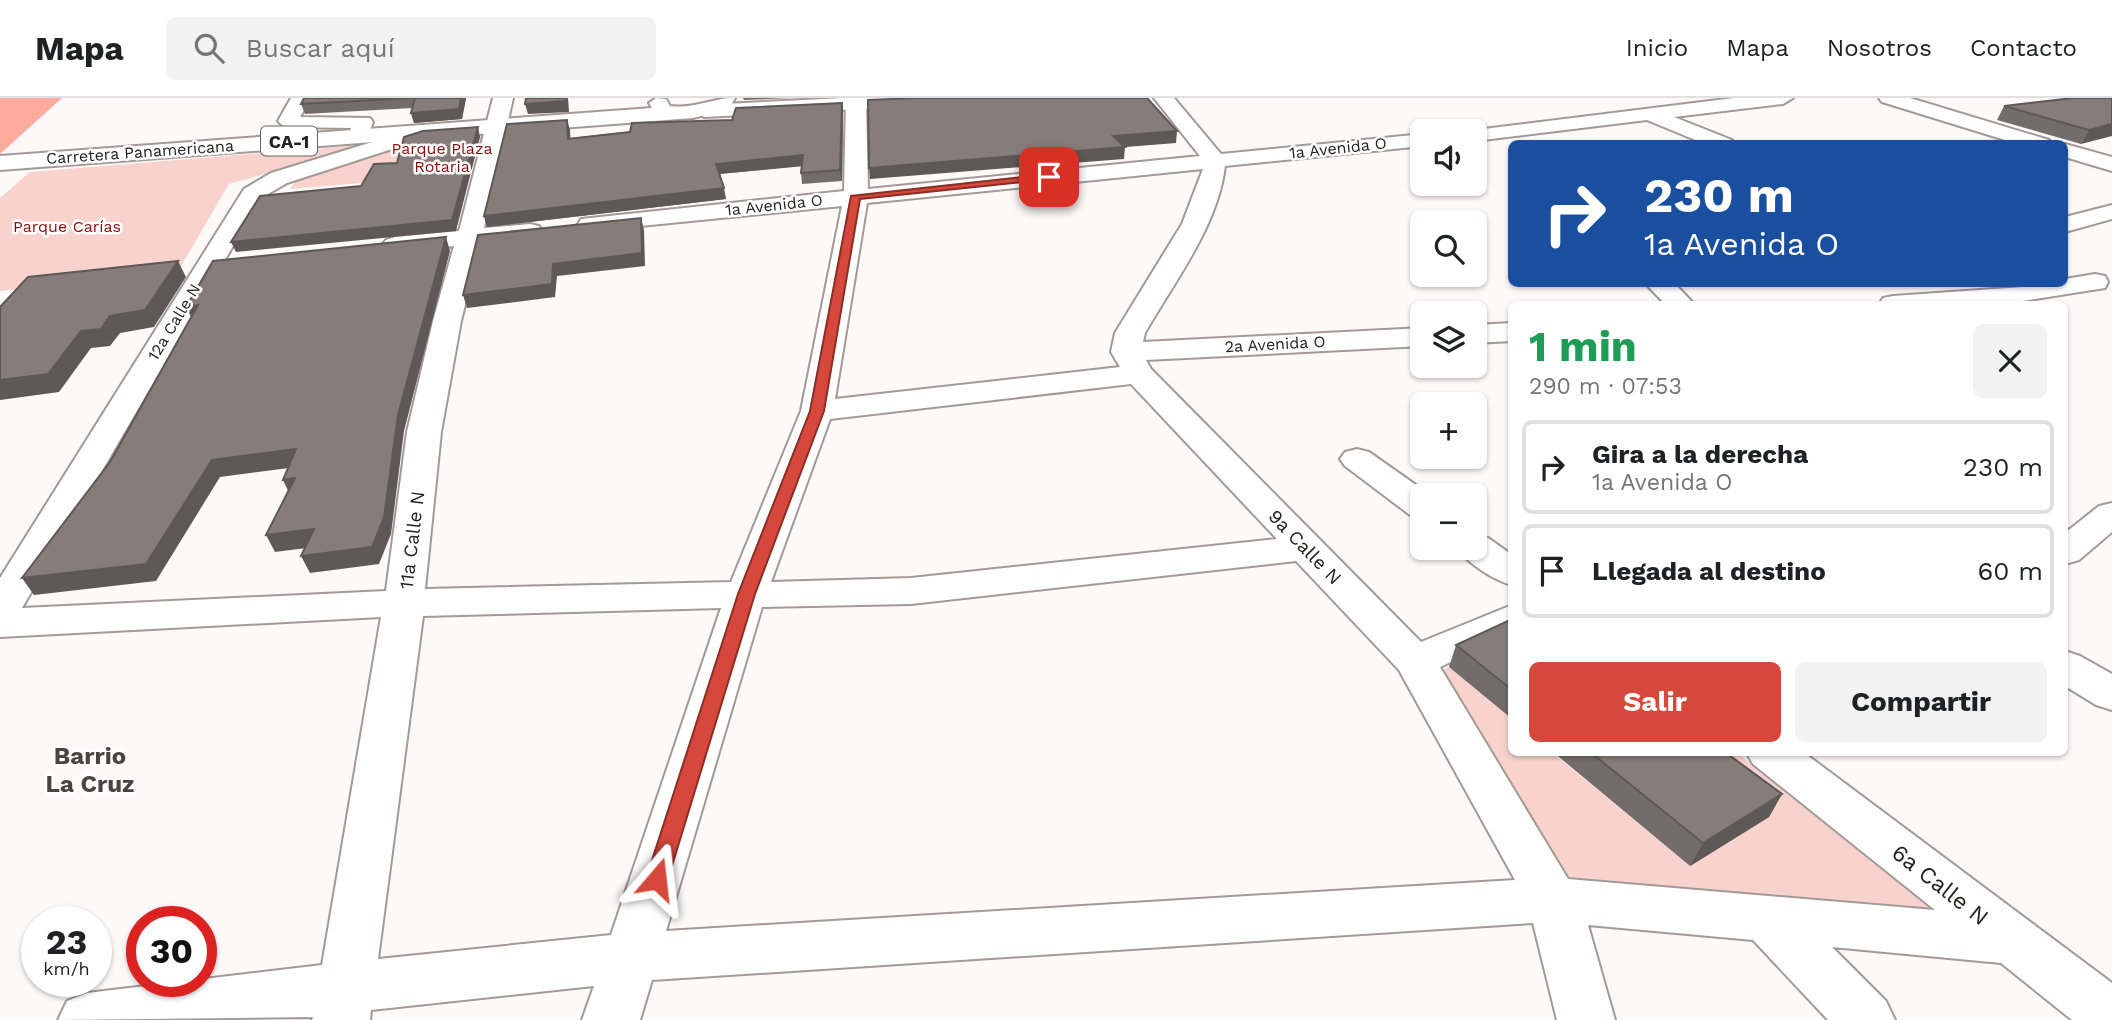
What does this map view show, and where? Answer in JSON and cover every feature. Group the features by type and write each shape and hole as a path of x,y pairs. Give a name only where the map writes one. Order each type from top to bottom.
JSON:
{"main road":[{"path":"301,98 288,121 363,122 358,136"},
{"path":"727,98 780,104"},
{"name":"CA-1","path":"669,105 704,111 722,104 727,98"},
{"path":"704,111 780,104 956,98"},
{"path":"1133,363 1130,333 1198,214 1214,172 1214,161 1164,98"},
{"path":"1604,98 1715,140"},
{"path":"1487,136 1518,137 1648,114 1783,98"},
{"path":"1889,98 2029,140"},
{"path":"611,1020 746,594 817,411 856,196 856,101"},
{"name":"Carretera Panamericana","path":"0,163 428,131 511,115 669,105"},
{"name":"11a Calle N","path":"342,1004 404,603 424,432 468,237 511,115"},
{"name":"12a Calle N","path":"0,611 222,264 252,194 263,185 428,131"},
{"name":"1a Avenida O","path":"372,247 1410,141"},
{"path":"2068,151 2112,164"},
{"path":"2068,224 2112,212"},
{"path":"2068,272 2104,286"},
{"path":"1938,301 2104,286"},
{"path":"1663,287 1677,301"},
{"path":"1487,333 1508,332"},
{"name":"2a Avenida O","path":"817,411 1133,363 1410,338"},
{"name":"9a Calle N","path":"1133,363 1305,548 1415,661 1553,901 1571,958 1586,1020"},
{"path":"1357,459 1410,498"},
{"path":"2068,550 2112,514"},
{"path":"0,623 404,603 911,591 1305,548"},
{"path":"1487,555 1508,570"},
{"path":"1415,661 1508,620"},
{"path":"2068,668 2112,694"},
{"name":"6a Calle N","path":"1787,757 2010,940 2112,1017"},
{"path":"87,1020 342,1004 633,957 1553,901 1764,916 2010,940"},
{"path":"1764,916 1866,1020"}],"green space":[{"name":"Parque Plaza Rotaria","path":"483,134 469,174 290,189 300,176 409,140"},
{"name":"Parque Carías","path":"373,144 229,184 177,273 0,291 0,198 30,172"},
{"path":"1449,667 1508,716 1508,756 1557,756 1690,866 1683,756 1741,756 1940,909 1575,889 1441,670"}],"shaded area":[{"path":"0,98 62,98 0,154"}],"building":[{"path":"304,98 413,98 301,104"},
{"path":"415,98 461,98 459,109 411,113"},
{"path":"526,98 566,98 566,101 525,104"},
{"path":"1147,98 1177,131 1113,136 1125,147 869,168 868,100"},
{"path":"2073,98 2112,98 2112,124 2089,130 2004,106"},
{"path":"842,103 840,170 801,173 803,155 716,164 724,188 484,216 507,124 567,120 568,139 630,132 632,123 732,120 736,108"},
{"path":"478,127 452,220 231,242 260,196 361,186 374,164 397,163 404,137 423,131"},
{"path":"641,218 642,253 553,264 552,284 463,295 478,235"},
{"path":"446,237 398,415 384,517 372,547 301,556 314,529 266,535 295,478 283,480 296,449 212,460 146,564 22,578 110,462 198,305 186,307 213,261"},
{"path":"178,261 145,310 110,316 101,329 81,331 48,374 0,380 0,307 28,277"},
{"path":"1508,621 1508,687 1456,645"},
{"path":"1595,756 1730,756 1782,794 1703,843"}],"district":[{"name":"Barrio La Cruz","path":"90,770"}],"route":[{"path":"657,879 746,594 817,411 826,349 856,196 1049,177"}]}
